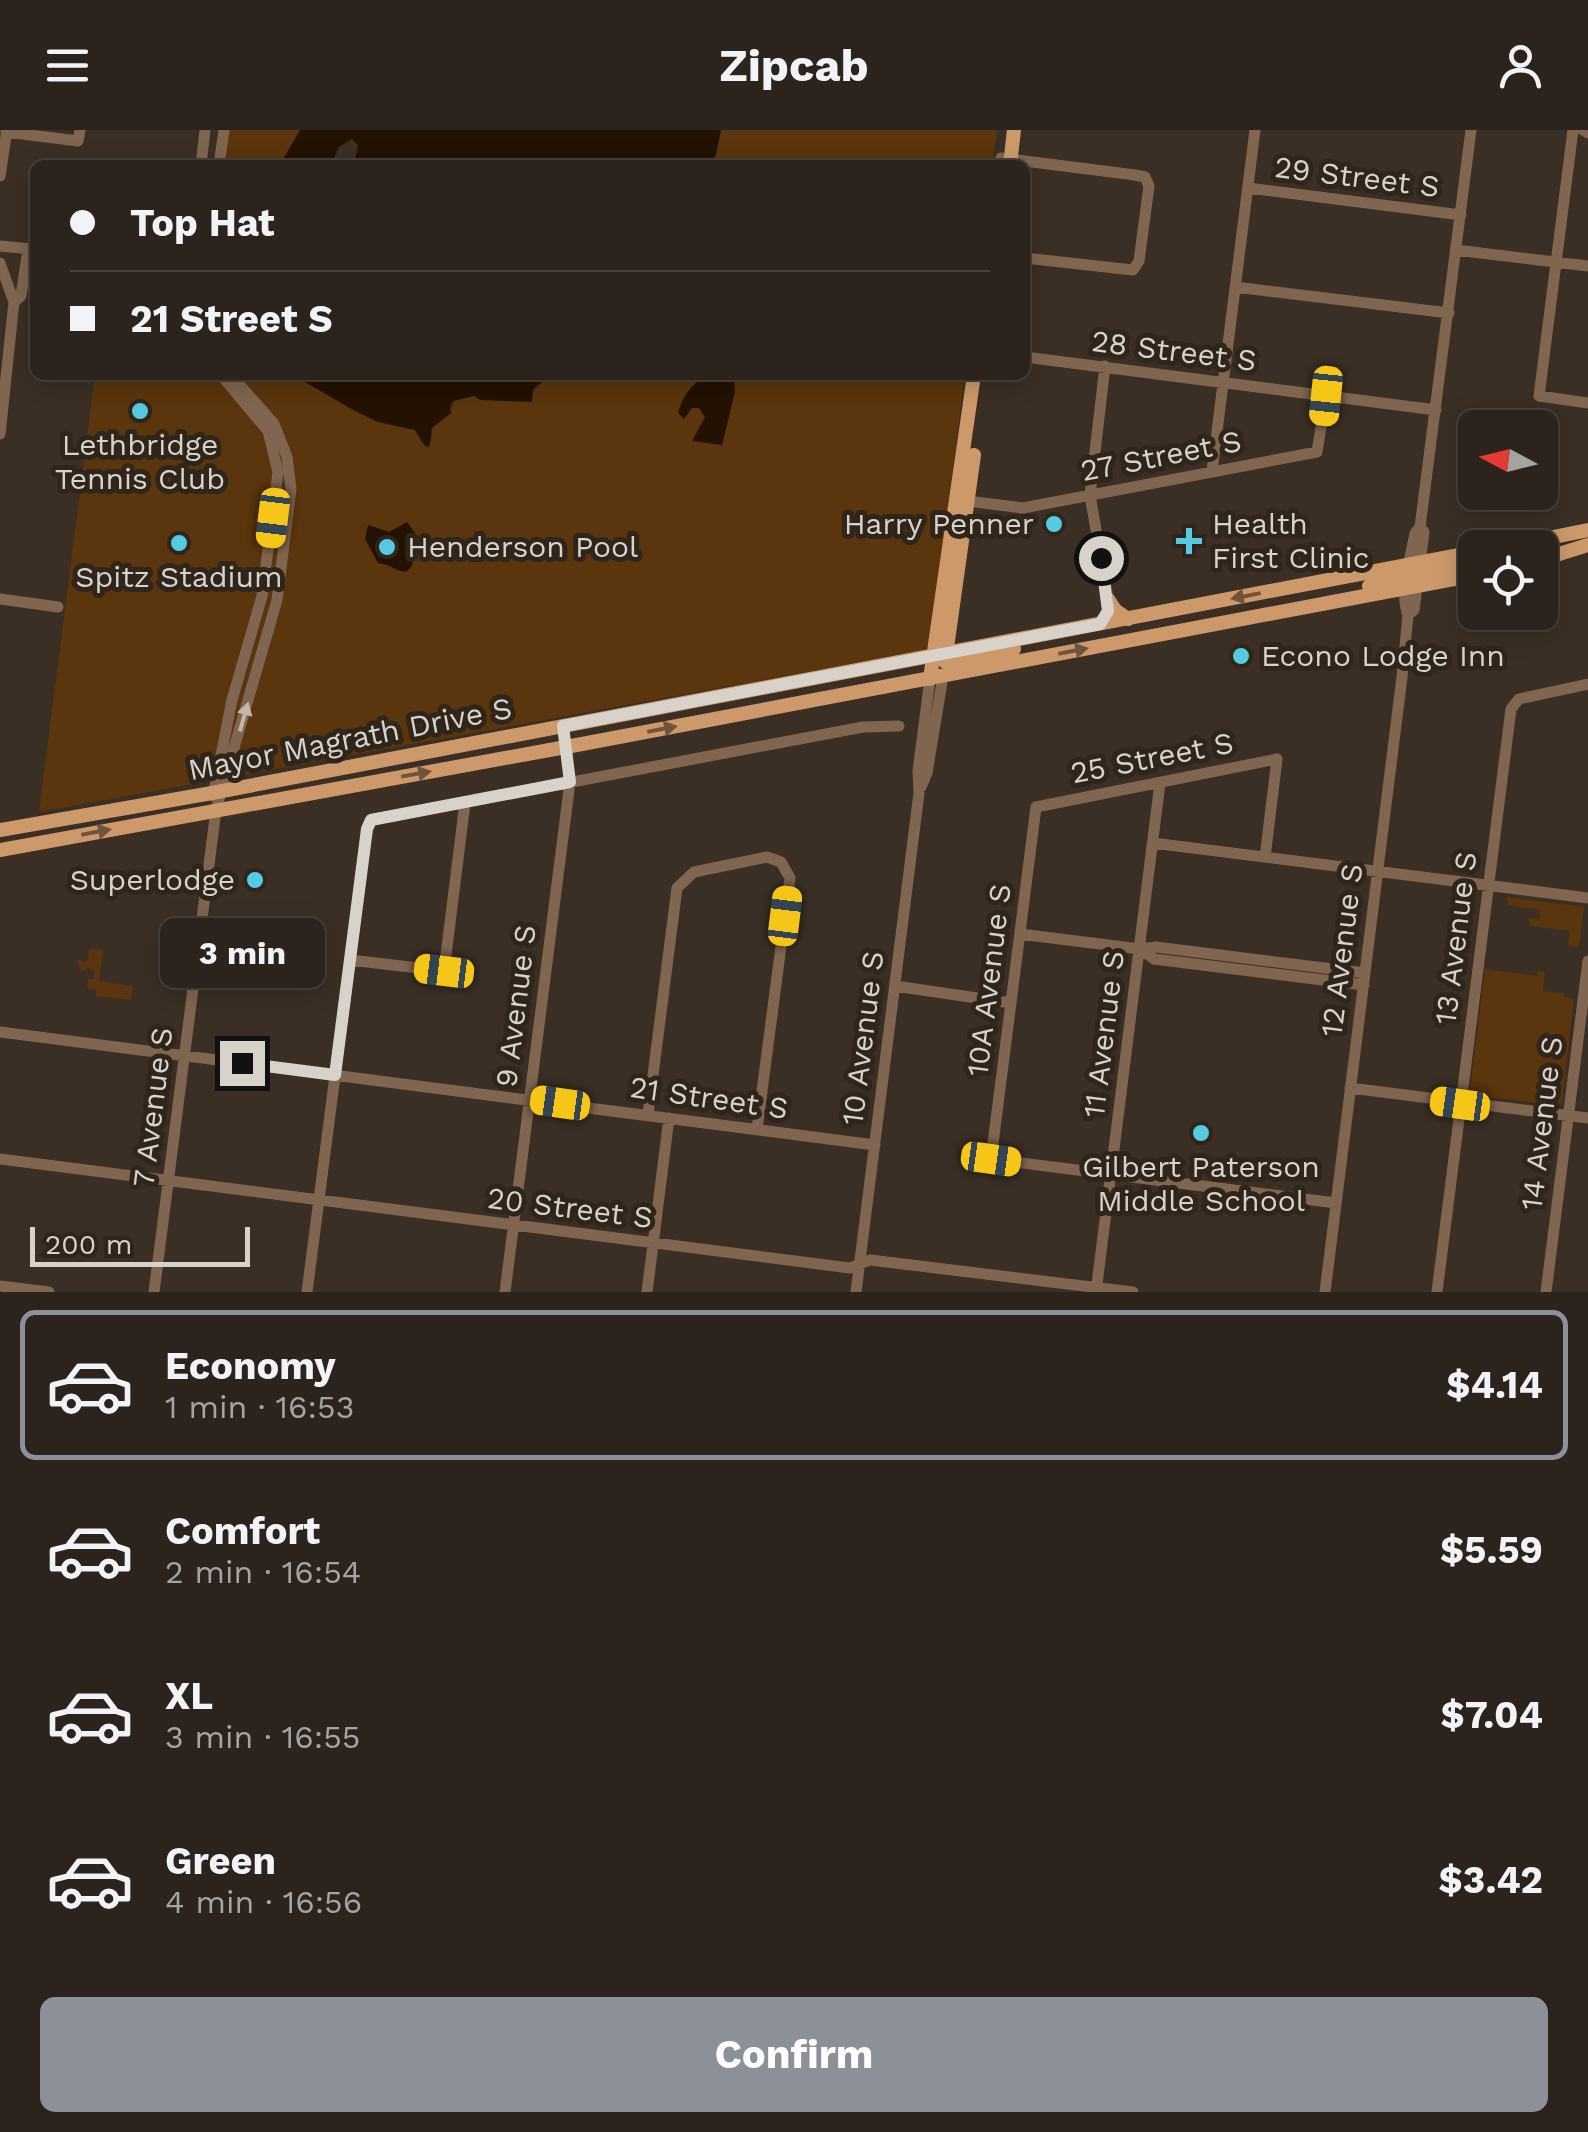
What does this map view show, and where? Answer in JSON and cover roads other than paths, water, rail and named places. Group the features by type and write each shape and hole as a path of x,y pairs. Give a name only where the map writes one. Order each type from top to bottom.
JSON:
{"main road":[{"path":"1005,130 1005,160"},
{"path":"1006,160 1014,130"},
{"path":"963,500 974,380"},
{"path":"938,667 982,380"},
{"path":"1558,537 1588,530"},
{"path":"1558,555 1588,545"},
{"path":"1558,558 1588,554"},
{"name":"Mayor Magrath Drive S","path":"0,830 563,726 1270,614 1414,575 1458,558"},
{"path":"1414,575 1458,565"},
{"name":"Mayor Magrath Drive S","path":"0,850 788,706 1100,624 1414,575 1458,574"},
{"path":"1108,599 1114,610 1128,619"},
{"path":"1100,624 1108,611 1108,599"}],"street":[{"path":"201,160 205,130"},
{"path":"220,160 224,130"},
{"path":"1212,471 1255,130"},
{"name":"12 Avenue S","path":"1325,1292 1408,615 1414,610 1415,533 1420,527 1472,130"},
{"path":"1573,130 1539,396 1588,402"},
{"path":"0,176 4,132 79,136"},
{"path":"1030,164 1136,174 1145,178 1149,186 1139,261 1133,270 1030,259"},
{"name":"29 Street S","path":"1248,188 1461,215"},
{"path":"0,246 30,250"},
{"path":"1456,250 1588,266"},
{"path":"14,302 21,296 30,255"},
{"path":"0,263 14,302 4,364 0,434"},
{"path":"1235,287 1448,313"},
{"name":"28 Street S","path":"1030,358 1436,410"},
{"path":"1105,366 1090,495 1108,599"},
{"path":"218,792 232,700 262,596 278,472 268,431 225,380"},
{"path":"218,792 278,600 292,482 284,446 274,424 235,380"},
{"name":"27 Street S","path":"963,500 1023,508 1317,452 1326,396"},
{"path":"0,598 58,607"},
{"name":"10 Avenue S","path":"856,1292 896,986 919,791 918,771 938,667"},
{"name":"13 Avenue S","path":"1437,1292 1510,709 1519,699 1588,684"},
{"name":"9 Avenue S","path":"505,1292 570,782 563,726"},
{"path":"307,1292 371,820 863,727 899,726"},
{"name":"25 Street S","path":"1036,807 1278,759 1265,857"},
{"name":"11 Avenue S","path":"1097,1290 1160,782"},
{"name":"7 Avenue S","path":"154,1292 218,792"},
{"path":"350,960 444,971 465,803"},
{"name":"10A Avenue S","path":"1036,807 991,1159 1111,1175"},
{"path":"1153,843 1588,898"},
{"path":"648,1114 676,888 694,872 772,858 783,864 790,878 757,1129"},
{"path":"1020,934 1140,949 1156,947 1364,979"},
{"name":"14 Avenue S","path":"1546,1292 1588,961"},
{"path":"896,986 1011,1003"},
{"name":"21 Street S","path":"0,1032 875,1145"},
{"path":"1350,1088 1588,1118"},
{"path":"647,1292 668,1118"},
{"name":"20 Street S","path":"0,1160 850,1268 870,1260 1133,1292"},
{"path":"1111,1175 1336,1203"},
{"path":"0,1286 48,1292"}],"place":[{"name":"Lethbridge Tennis Club","path":"140,411"},
{"name":"Harry Penner","path":"1054,524"},
{"name":"Health First Clinic","path":"1189,541"},
{"name":"Spitz Stadium","path":"179,543"},
{"name":"Henderson Pool","path":"387,547"},
{"name":"Econo Lodge Inn","path":"1241,656"},
{"name":"Superlodge","path":"255,880"},
{"name":"Gilbert Paterson Middle School","path":"1201,1133"}]}
